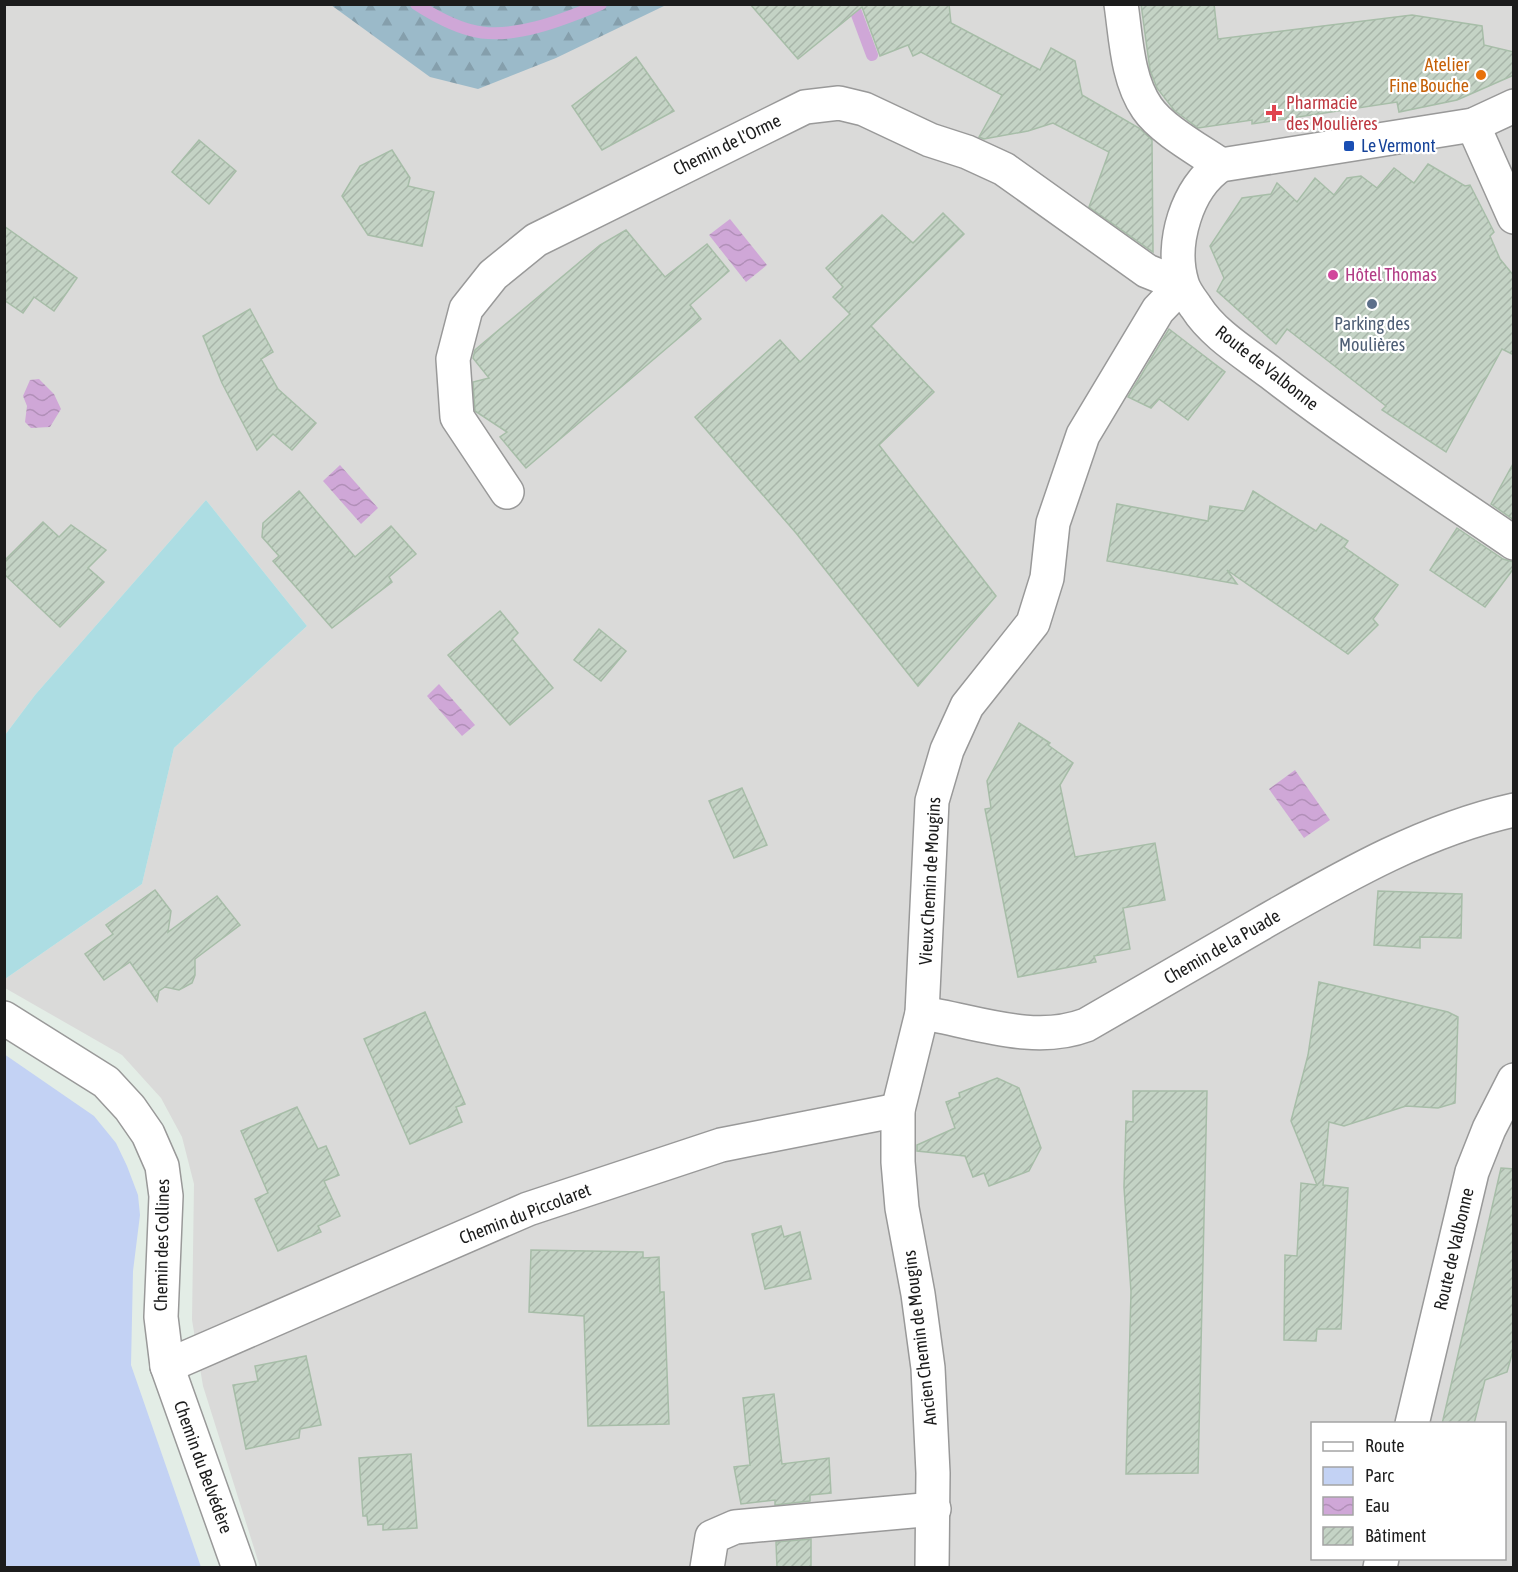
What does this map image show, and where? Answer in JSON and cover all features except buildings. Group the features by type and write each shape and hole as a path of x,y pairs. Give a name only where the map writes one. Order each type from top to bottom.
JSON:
{"street":[{"path":"1121,4 1130,64 1137,90 1147,109 1159,122 1221,165 1473,125 1514,106"},
{"name":"Chemin de l'Orme","path":"507,492 457,417 453,359 466,309 493,275 536,240 805,107 839,103 864,109 930,140 967,152 1004,169 1147,271 1182,285"},
{"path":"1473,125 1514,217"},
{"name":"Route de Valbonne","path":"1221,165 1202,181 1185,219 1178,258 1182,285 1197,309 1221,335 1313,405 1514,543"},
{"name":"Vieux Chemin de Mougins","path":"898,1110 922,1013 932,801 947,750 967,706 1033,623 1047,578 1053,524 1083,435 1158,310 1182,285"},
{"name":"Chemin de la Puade","path":"922,1013 1027,1032 1071,1030 1086,1025 1329,885 1392,852 1440,832 1514,810"},
{"name":"Chemin des Collines","path":"4,1018 106,1082 130,1108 148,1134 162,1166 166,1196 161,1317 167,1366"},
{"name":"Route de Valbonne","path":"1412,1422 1472,1172 1489,1130 1514,1080"},
{"name":"Chemin du Piccolaret","path":"167,1366 528,1209 722,1145 898,1110"},
{"name":"Ancien Chemin de Mougins","path":"898,1110 898,1162 902,1208 918,1294 928,1368 934,1509 932,1568"},
{"name":"Chemin du Belvédère","path":"167,1366 239,1568"},
{"path":"707,1568 712,1537 735,1527 934,1509"}],"shaded area":[{"path":"5,5 1513,5 1513,1567 260,1567 203,1386 192,1320 194,1184 182,1137 161,1098 122,1055 5,988 5,979 142,884 174,748 307,626 206,500 35,695 5,735"},
{"path":"206,500 307,626 174,748 142,884 5,979 5,735 35,695"}],"green space":[{"path":"331,5 666,5 556,58 478,89 430,77"},
{"path":"4,1054 94,1116 116,1143 127,1166 138,1195 140,1215 133,1271 131,1365 201,1567 5,1567"}],"water":[{"path":"730,219 767,265 746,282 709,235"},
{"path":"39,379 54,394 61,409 50,427 31,428 25,422 27,406 23,396 30,380"},
{"path":"340,465 378,508 361,524 323,481"},
{"path":"439,684 475,725 462,736 427,696"},
{"path":"1295,770 1330,820 1304,838 1269,789"}],"waterway":[{"path":"416,4 463,28 486,33 520,31 537,27 601,4"},
{"path":"853,4 872,55"}],"place":[{"name":"Atelier Fine Bouche","path":"1481,75"},
{"name":"Pharmacie des Moulières","path":"1274,113"},
{"name":"Le Vermont","path":"1349,146"},
{"name":"Hôtel Thomas","path":"1333,275"},
{"name":"Parking des Moulières","path":"1372,304"}]}
